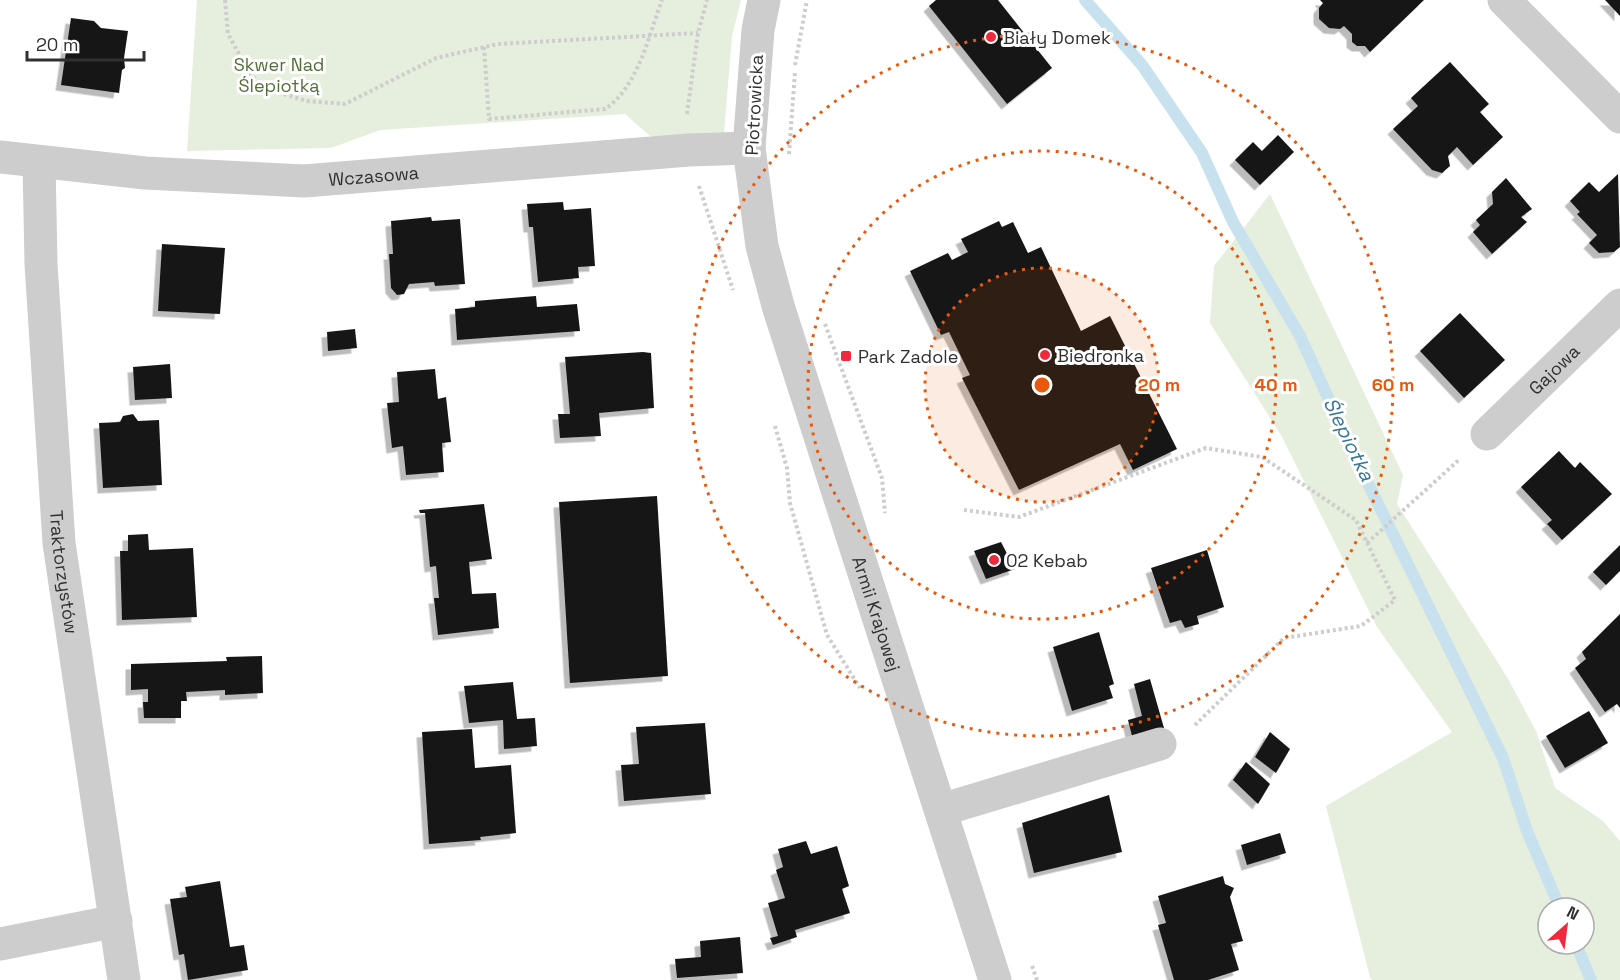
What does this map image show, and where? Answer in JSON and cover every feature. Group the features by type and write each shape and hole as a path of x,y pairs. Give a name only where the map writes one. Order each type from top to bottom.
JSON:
{"street":[{"name":"Piotrowicka","path":"762,246 749,148 758,30 764,0"},
{"path":"1504,0 1620,117"},
{"name":"Wczasowa","path":"0,157 145,173 304,181 689,150 749,148"},
{"name":"Traktorzystów","path":"39,162 41,264 59,543 124,980"},
{"name":"Armii Krajowej","path":"762,246 779,309 995,980"},
{"name":"Gajowa","path":"1487,434 1620,305"},
{"path":"941,810 1160,744"},
{"path":"0,944 116,921"}],"path":[{"path":"225,0 228,34 250,75 267,90 307,101 345,104 436,58 484,47 650,34 698,33"},
{"path":"484,47 489,118 605,110 615,102 631,77 662,0"},
{"path":"707,0 698,33 686,110 689,150 735,298"},
{"path":"789,157 795,62 807,0"},
{"path":"823,318 841,360 882,478 884,521"},
{"path":"772,416 787,468 790,502 827,635 862,695"},
{"path":"1368,542 1487,434"},
{"path":"964,510 1019,517 1206,448 1262,457 1356,520 1395,600 1361,626 1284,638 1191,729 1160,744"},
{"path":"1029,957 1037,980"}],"green space":[{"name":"Skwer Nad Ślepiotką","path":"197,0 741,0 732,36 724,133 656,141 625,114 380,130 331,148 187,151"},
{"path":"1270,194 1403,475 1397,504 1507,677 1536,731 1555,788 1603,821 1620,841 1620,980 1372,980 1370,977 1326,806 1452,732 1377,627 1281,435 1210,323 1214,266"}],"building":[{"name":"Biały Domek","path":"936,0 998,0 1052,68 1007,104 929,6"},
{"path":"1320,0 1424,0 1370,52 1365,46 1357,46 1352,42 1352,34 1344,26 1340,29 1329,28 1319,19 1319,8 1323,3"},
{"path":"1605,0 1620,0 1620,16 1607,2"},
{"path":"71,18 94,21 101,28 128,31 124,58 125,68 122,70 119,93 61,85"},
{"path":"1450,62 1489,104 1480,112 1503,137 1473,165 1457,147 1448,156 1450,166 1442,173 1432,170 1393,129 1418,106 1411,98"},
{"path":"1278,135 1294,152 1260,185 1235,160 1253,142 1262,151"},
{"path":"1618,174 1620,247 1614,252 1599,253 1589,243 1597,235 1577,214 1580,212 1570,201 1589,182 1599,192"},
{"path":"1506,178 1532,209 1521,217 1527,222 1492,254 1473,232 1480,225 1476,220 1493,204 1492,192"},
{"path":"563,202 564,210 591,208 595,266 578,267 579,278 538,282 533,227 529,227 527,204"},
{"path":"431,217 432,221 460,219 465,284 435,286 434,282 409,284 404,294 397,295 391,288 389,254 393,254 391,221"},
{"name":"Biedronka","path":"999,221 1002,227 1013,222 1028,253 1041,247 1081,331 1110,316 1177,449 1133,470 1120,444 1019,490 962,378 970,375 949,332 941,335 910,271 948,253 952,260 968,252 961,239"},
{"path":"162,244 225,248 220,314 158,311"},
{"path":"536,296 537,307 577,304 580,331 457,340 455,309 475,307 475,301"},
{"path":"1460,313 1505,360 1464,398 1420,351"},
{"path":"355,329 357,348 328,351 327,332"},
{"path":"651,353 654,408 599,413 601,436 560,438 558,414 570,414 565,357"},
{"path":"170,364 172,398 135,400 133,367"},
{"path":"435,369 438,399 446,397 451,442 442,443 444,472 406,475 403,446 392,448 387,403 399,402 397,372"},
{"path":"133,414 138,421 159,420 162,485 103,488 99,423 120,422 123,416"},
{"path":"1559,451 1575,468 1580,462 1612,494 1562,540 1547,524 1552,520 1521,487"},
{"path":"657,496 668,676 570,683 559,502"},
{"path":"484,504 492,559 469,562 472,594 496,593 499,628 438,635 434,598 439,598 436,566 430,567 425,513 420,513 419,510"},
{"path":"148,534 149,550 193,548 197,617 122,620 120,551 128,551 128,535"},
{"name":"02 Kebab","path":"1001,542 1015,569 986,579 974,551"},
{"path":"1620,545 1620,571 1606,585 1593,572"},
{"path":"1207,550 1224,607 1197,616 1199,624 1185,628 1181,620 1170,623 1151,568"},
{"path":"1620,614 1620,708 1617,704 1605,712 1575,668 1586,659 1582,652"},
{"path":"1099,632 1114,684 1109,686 1113,698 1072,711 1053,647"},
{"path":"262,656 263,693 225,695 225,690 186,692 187,701 181,701 181,718 144,718 143,702 148,702 148,689 131,690 131,664 227,661 226,657"},
{"path":"1150,679 1164,728 1132,736 1128,720 1142,716 1134,684"},
{"path":"513,682 517,719 535,718 537,746 504,749 503,720 469,723 464,686"},
{"path":"1589,711 1608,743 1565,768 1546,736"},
{"path":"705,723 711,794 624,801 621,765 639,764 636,727"},
{"path":"472,729 475,768 511,765 516,833 480,837 481,840 429,844 422,732"},
{"path":"1270,732 1290,749 1276,773 1255,757"},
{"path":"1246,762 1270,784 1258,804 1233,780"},
{"path":"1109,795 1122,852 1034,873 1022,823"},
{"path":"1280,833 1286,853 1247,865 1241,845"},
{"path":"806,841 811,854 837,846 849,886 842,889 850,913 795,930 797,937 773,945 770,938 778,936 768,903 785,898 776,870 783,867 778,849"},
{"path":"1223,876 1225,884 1234,888 1230,897 1243,941 1231,944 1239,970 1208,980 1174,980 1158,925 1166,923 1158,896"},
{"path":"220,881 230,947 244,945 248,970 188,980 184,954 179,955 170,899 187,897 185,887"},
{"path":"740,937 743,973 677,978 675,959 701,957 700,941"}],"waterway":[{"name":"Ślepiotka","path":"1085,0 1142,65 1202,153 1233,222 1300,336 1355,457 1503,758 1527,831 1555,896"},
{"name":"Ślepiotka","path":"1581,956 1591,980"}],"place":[{"name":"Biały Domek","path":"991,37"},
{"name":"Biedronka","path":"1045,355"},
{"name":"Park Zadole","path":"846,356"},
{"name":"02 Kebab","path":"994,560"}]}
